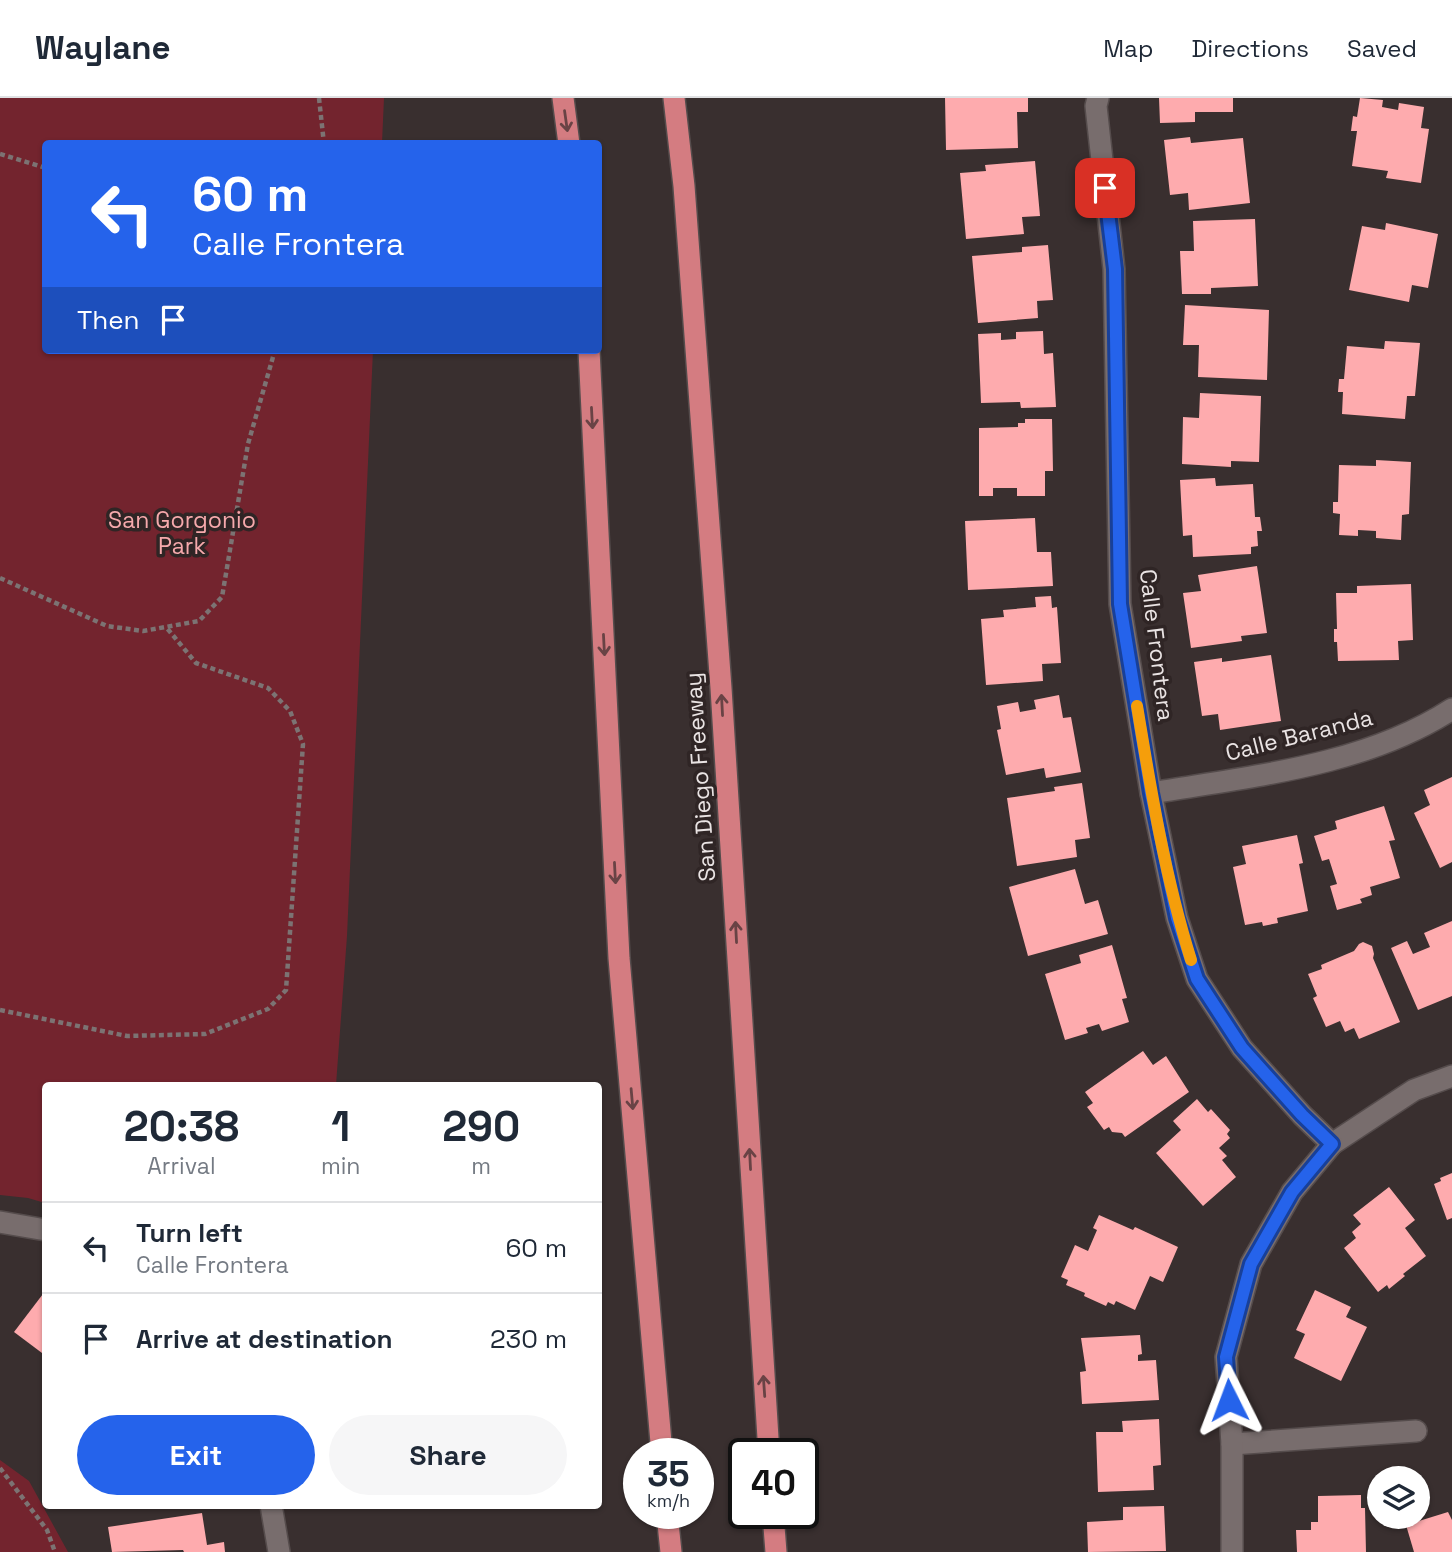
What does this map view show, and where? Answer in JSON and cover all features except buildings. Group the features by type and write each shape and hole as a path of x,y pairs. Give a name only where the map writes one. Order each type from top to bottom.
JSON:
{"highway":[{"path":"563,98 568,140"},
{"name":"San Diego Freeway","path":"674,98 684,186 721,688 768,1438"},
{"path":"589,354 619,958 661,1438"},
{"path":"669,1529 671,1552"},
{"path":"774,1529 776,1552"}],"street":[{"name":"Calle Frontera","path":"1098,98 1096,106 1115,269 1120,604 1151,793 1177,918 1197,979 1242,1048 1332,1144"},
{"name":"Calle Baranda","path":"1151,793 1326,760 1380,744 1452,709"},
{"path":"1232,1552 1232,1444 1226,1357 1251,1264 1292,1192 1332,1144 1414,1090 1452,1076"},
{"path":"0,1222 42,1229"},
{"path":"1232,1444 1416,1430"},
{"path":"272,1509 279,1552"}],"path":[{"path":"319,98 324,140"},
{"path":"0,154 42,167"},
{"path":"0,578 107,626 143,631 200,621 222,597 247,444 274,354"},
{"path":"0,1010 127,1036 205,1034 268,1009 286,990 303,744 290,711 268,688 196,663 166,627"},
{"path":"0,1468 47,1530 55,1552"}],"green space":[{"name":"San Gorgonio Park","path":"0,98 384,98 382,140 42,140 42,354 373,354 347,936 336,1082 42,1082 42,1202 0,1195"},
{"path":"0,1460 29,1481 68,1552 0,1552"}],"slow traffic":[{"path":"1137,706 1151,793 1177,918 1191,960"}],"route":[{"path":"1105,188 1115,269 1120,604 1151,793 1177,918 1197,979 1242,1048 1332,1144 1292,1192 1251,1264 1226,1357 1229,1400"}]}
